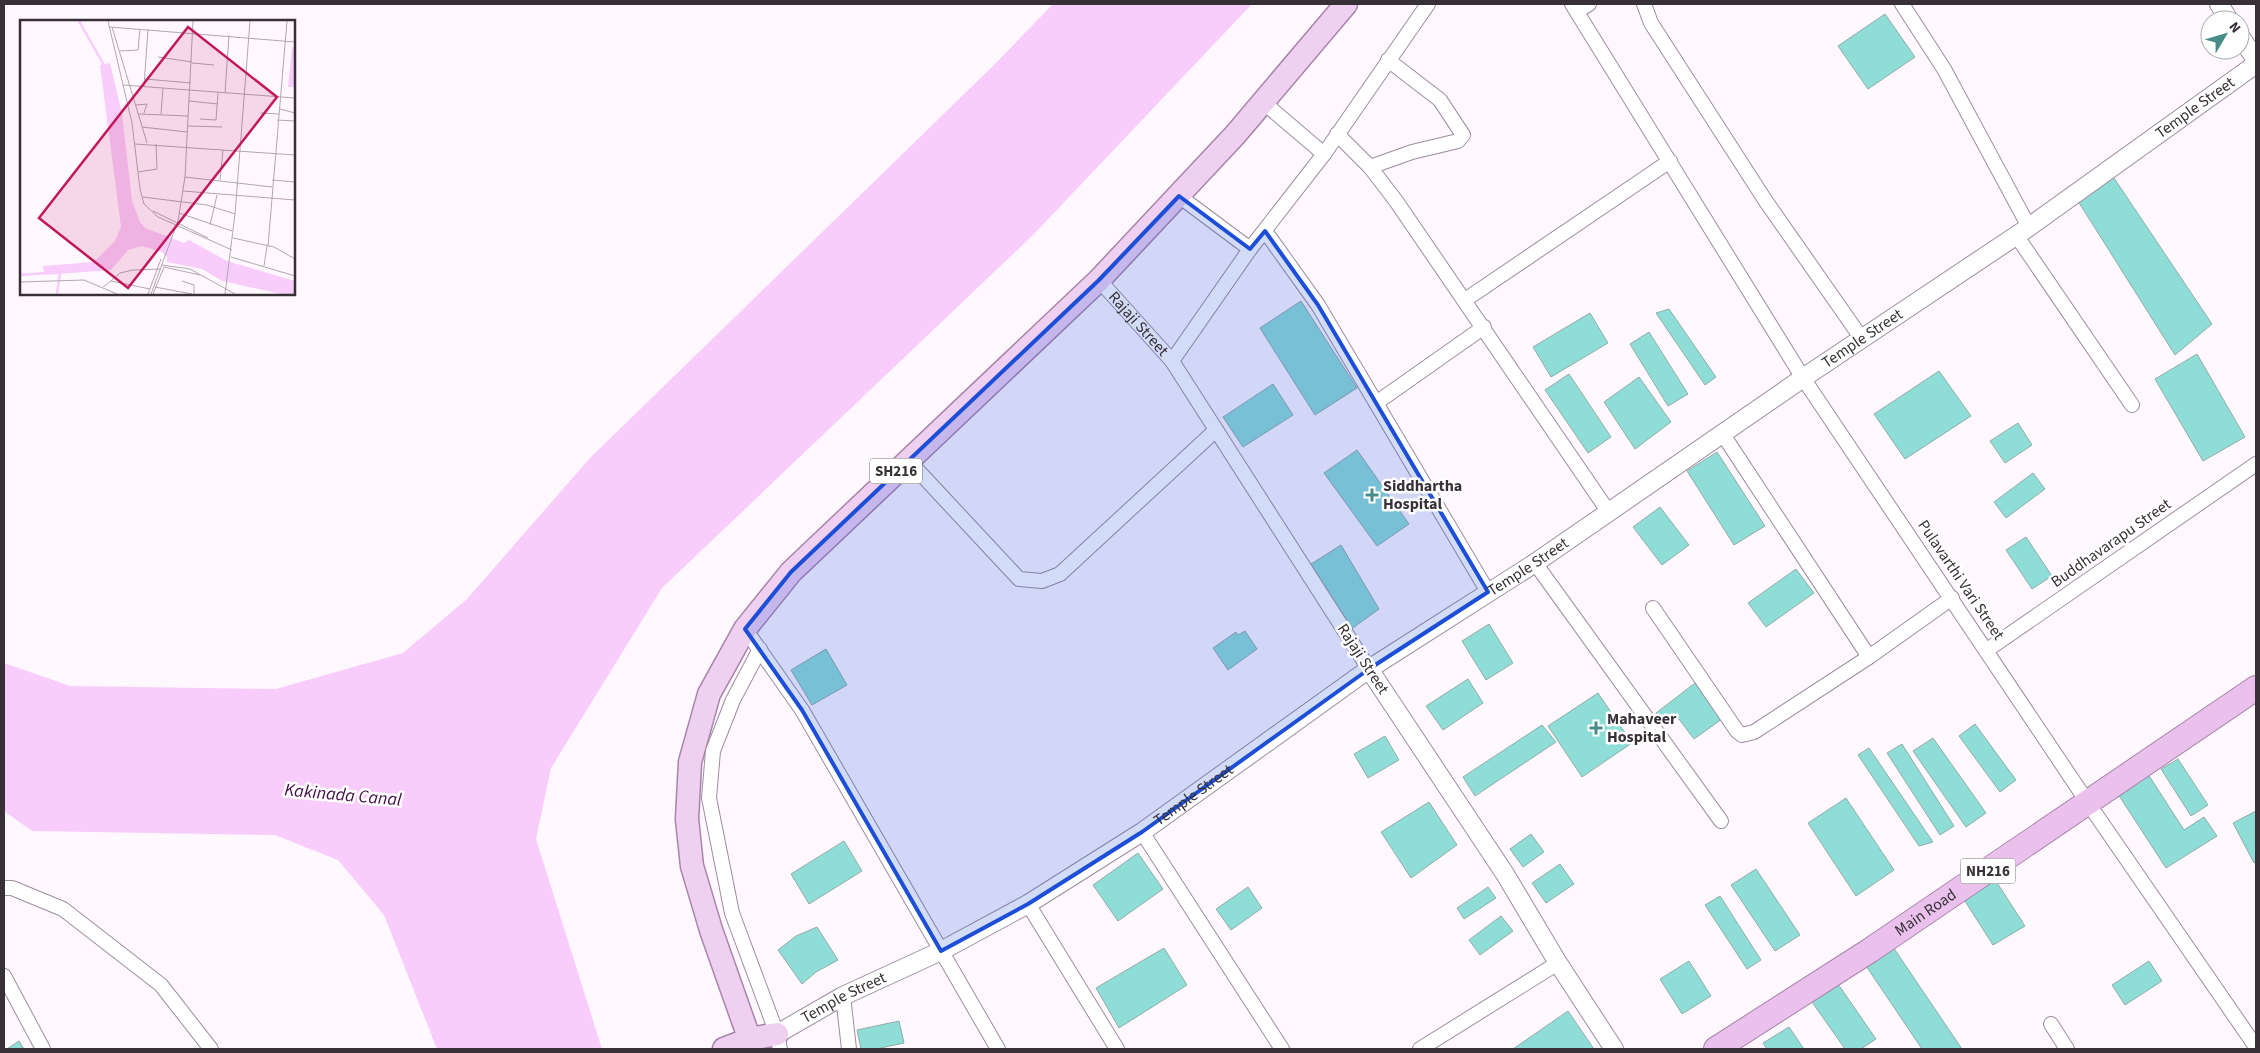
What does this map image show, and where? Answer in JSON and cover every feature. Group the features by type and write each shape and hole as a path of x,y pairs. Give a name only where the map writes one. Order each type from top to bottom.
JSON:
{"highway":[{"name":"Main Road","path":"1716,1049 1869,952 2256,688"}],"main road":[{"name":"SH216","path":"751,1044 692,866 687,819 690,762 709,694 745,628 791,572 1099,280 1179,196 1346,4"},
{"path":"724,1049 751,1044 779,1042"}],"street":[{"path":"1172,361 1250,249 1324,154 1428,4"},
{"path":"1644,4 1652,23 1765,200 1862,339"},
{"path":"1902,4 1944,69 2023,231 2132,405"},
{"name":"Pulavarthi Vari Street","path":"1580,6 1670,161 1803,378 2088,803 2256,1047"},
{"path":"1370,167 1412,152 1458,141 1463,135 1440,100 1388,60"},
{"name":"Temple Street","path":"779,1042 843,996 941,951 1028,904 1142,832 1369,669 1535,563 1722,433 2023,231 2256,62"},
{"path":"1262,102 1324,154"},
{"path":"1337,134 1370,167 1484,327 1608,511"},
{"path":"1465,300 1670,161"},
{"path":"1179,196 1250,249"},
{"path":"1265,231 1318,305 1488,592"},
{"name":"Rajaji Street","path":"1099,280 1172,361 1369,669 1505,874 1558,963 1614,1049"},
{"path":"1376,403 1484,327"},
{"path":"908,460 1019,579 1042,580 1060,574 1216,430"},
{"path":"1722,433 1868,656"},
{"name":"Buddhavarapu Street","path":"1986,650 2256,464"},
{"path":"1535,563 1721,821"},
{"path":"1653,608 1737,731 1742,735 1754,732 1952,598"},
{"path":"745,628 802,710 998,1049"},
{"path":"760,649 733,700 713,751 709,798 732,913 779,1042"},
{"path":"1142,832 1282,1049"},
{"path":"4,888 12,888 63,909 161,985 211,1049"},
{"path":"1028,904 1117,1049"},
{"path":"1420,1049 1558,963"},
{"path":"4,976 43,1049"},
{"path":"843,996 849,1049"},
{"path":"2051,1024 2067,1049"}],"highlighted area":[{"path":"1179,196 1250,249 1265,231 1318,305 1488,592 1369,669 1142,832 1028,904 941,951 802,710 745,629 791,572 1099,280"}],"water":[{"name":"Kakinada Canal","path":"1053,4 1252,4 1033,235 662,588 551,768 536,839 602,1049 437,1049 384,915 338,860 275,835 32,831 4,811 4,663 70,686 276,689 403,653 467,599 590,458 993,66"}],"building":[{"path":"1885,14 1915,57 1868,89 1838,46"},
{"path":"2112,175 2212,324 2175,355 2076,198"},
{"path":"1301,301 1357,388 1315,415 1260,328"},
{"path":"1669,309 1716,377 1705,385 1656,313"},
{"path":"1590,313 1608,343 1551,377 1533,347"},
{"path":"1649,332 1688,394 1668,406 1630,344"},
{"path":"2197,354 2245,437 2203,461 2155,379"},
{"path":"1939,371 1971,416 1905,459 1874,414"},
{"path":"1569,374 1611,437 1588,453 1545,390"},
{"path":"1639,377 1671,422 1635,449 1604,402"},
{"path":"1273,384 1293,415 1243,447 1223,417"},
{"path":"2018,423 2032,445 2005,463 1990,441"},
{"path":"1357,450 1409,524 1377,546 1324,473"},
{"path":"1717,452 1765,526 1734,545 1687,471"},
{"path":"2033,473 2045,489 2006,518 1994,502"},
{"path":"1660,507 1689,545 1662,565 1633,527"},
{"path":"2026,537 2052,576 2032,589 2006,550"},
{"path":"1341,545 1379,609 1350,630 1308,566"},
{"path":"1796,569 1814,593 1766,627 1748,603"},
{"path":"1489,624 1513,663 1486,680 1462,641"},
{"path":"1245,631 1257,649 1228,670 1213,648 1236,632 1238,635"},
{"path":"826,649 847,685 812,705 791,670"},
{"path":"1468,679 1483,703 1443,730 1426,706"},
{"path":"1695,683 1722,719 1694,739 1675,714 1663,723 1656,713"},
{"path":"1598,693 1632,743 1582,777 1548,726"},
{"path":"1975,724 2016,780 2000,792 1959,736"},
{"path":"1542,725 1556,742 1475,796 1463,777"},
{"path":"1385,736 1399,760 1368,778 1354,754"},
{"path":"1933,738 1986,813 1966,827 1913,751"},
{"path":"1902,744 1954,826 1940,835 1887,753"},
{"path":"1869,748 1933,842 1919,846 1858,755"},
{"path":"2178,759 2208,805 2191,816 2161,769"},
{"path":"2146,771 2184,830 2204,817 2217,836 2166,868 2116,791"},
{"path":"1846,798 1894,870 1856,896 1808,823"},
{"path":"1429,802 1457,845 1411,878 1381,832"},
{"path":"2256,811 2256,862 2254,863 2233,823"},
{"path":"1531,834 1544,852 1523,867 1510,849"},
{"path":"844,841 862,871 809,904 791,874"},
{"path":"1138,853 1163,889 1118,921 1093,885"},
{"path":"1560,864 1574,884 1546,903 1532,883"},
{"path":"1756,869 1800,935 1775,951 1731,885"},
{"path":"1994,878 2025,926 1993,945 1963,898"},
{"path":"1248,887 1262,908 1231,930 1216,909"},
{"path":"1488,887 1496,898 1464,919 1457,908"},
{"path":"1720,896 1761,960 1747,969 1705,905"},
{"path":"1501,916 1513,931 1480,955 1469,940"},
{"path":"817,927 838,960 816,972 802,984 778,950 796,936"},
{"path":"1891,944 1962,1049 1922,1049 1864,963"},
{"path":"1164,948 1187,985 1119,1028 1096,988"},
{"path":"1689,961 1711,996 1682,1014 1660,979"},
{"path":"2149,961 2162,981 2125,1005 2112,985"},
{"path":"1838,984 1876,1039 1861,1049 1845,1049 1812,1002"},
{"path":"1568,1011 1594,1049 1513,1049"},
{"path":"899,1021 904,1043 876,1049 861,1049 857,1030"},
{"path":"1789,1027 1804,1049 1767,1049 1763,1043"},
{"path":"19,1041 24,1049 7,1049"}],"place":[{"name":"Siddhartha Hospital","path":"1372,495"},
{"name":"Mahaveer Hospital","path":"1596,728"}]}
